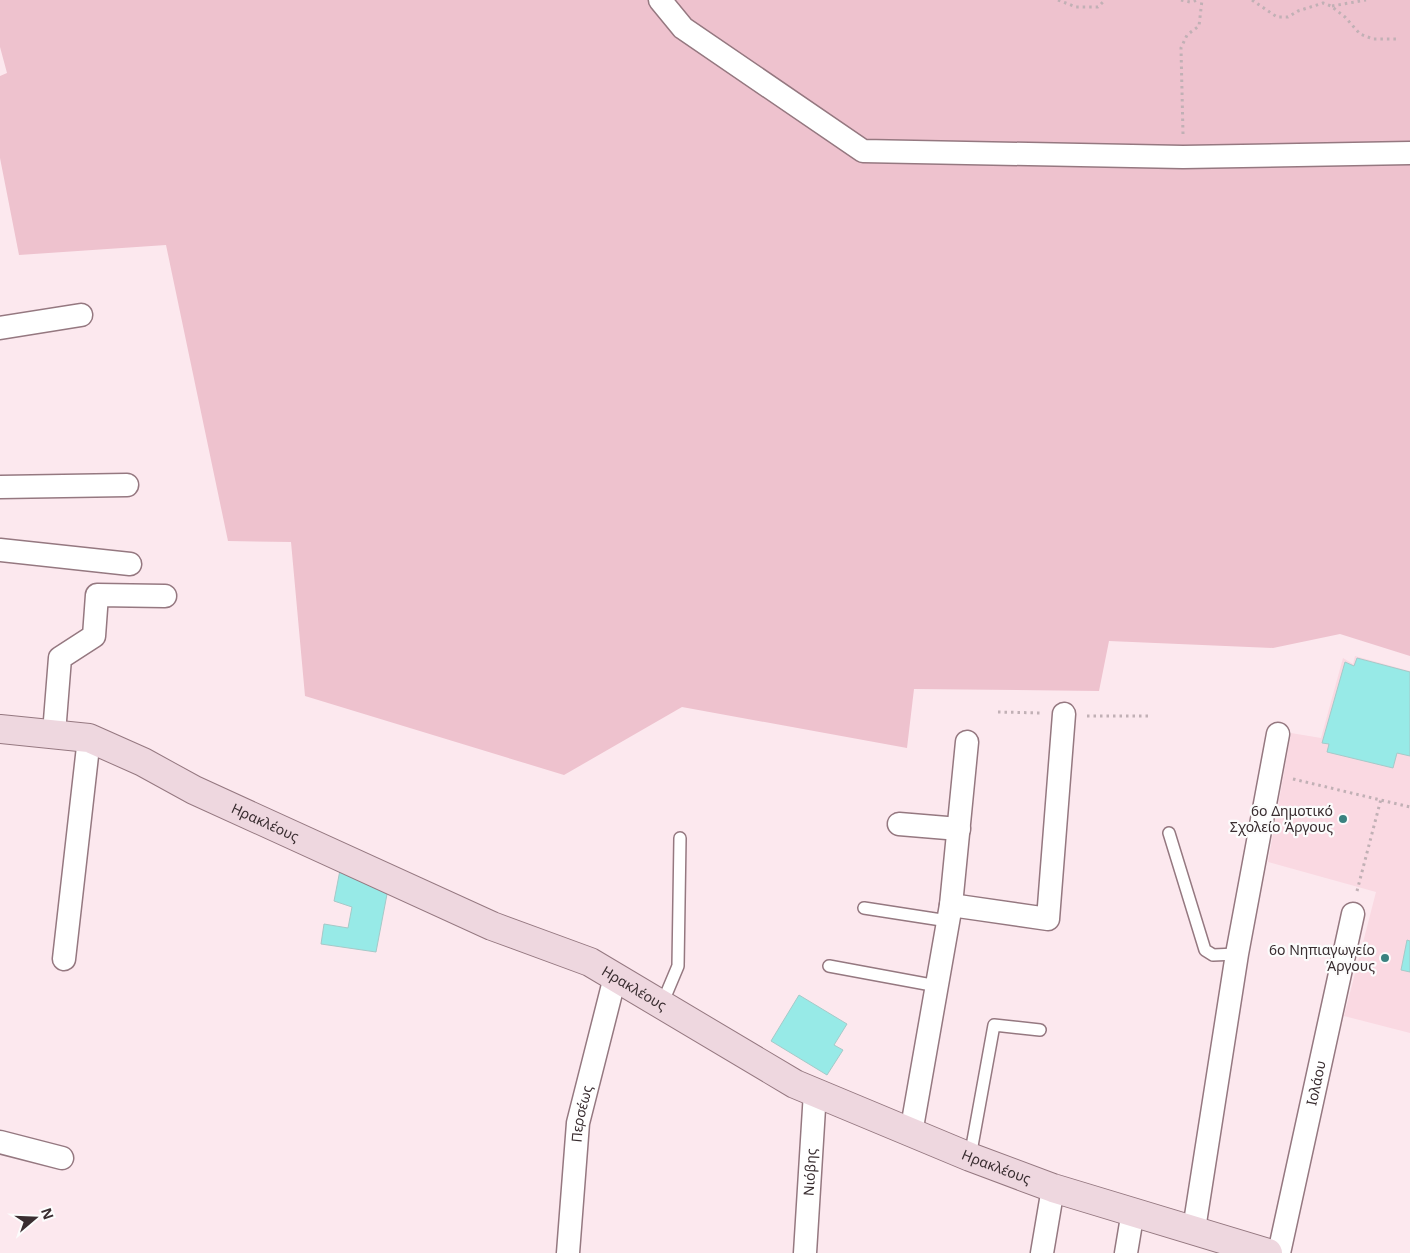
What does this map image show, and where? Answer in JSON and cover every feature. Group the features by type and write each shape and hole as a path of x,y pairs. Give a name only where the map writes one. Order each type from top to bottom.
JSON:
{"main road":[{"name":"Ηρακλέους","path":"0,729 89,738 144,762 194,790 492,926 590,962 795,1084 970,1157 1053,1188 1194,1229 1268,1253"}],"street":[{"path":"660,0 683,28 863,150 1183,156 1410,153"},
{"path":"0,328 81,315"},
{"path":"0,487 127,485"},
{"path":"0,550 130,564"},
{"path":"54,733 60,658 94,636 97,595 165,596"},
{"path":"950,913 1048,919 1064,714"},
{"path":"1194,1229 1237,954 1278,734"},
{"path":"64,959 89,738"},
{"path":"911,1133 950,913 967,742"},
{"path":"898,824 959,829"},
{"name":"Ιολάου","path":"1279,1253 1353,914"},
{"name":"Περσέως","path":"568,1253 578,1124 615,977"},
{"name":"Νιόβης","path":"805,1253 815,1092"},
{"path":"0,1142 62,1158"},
{"path":"1042,1253 1053,1188"},
{"path":"1126,1253 1133,1211"}],"lane":[{"path":"1169,833 1205,950 1213,955 1237,954"},
{"path":"662,1004 678,966 680,838"},
{"path":"864,908 950,913"},
{"path":"829,966 937,986"},
{"path":"970,1157 994,1025 1040,1030"}],"path":[{"path":"1058,0 1076,7 1098,7 1105,0"},
{"path":"1181,0 1190,2 1200,0 1199,26 1187,34 1181,48 1183,156"},
{"path":"1252,0 1277,17 1288,17 1298,11 1323,4 1331,6 1366,0"},
{"path":"1331,6 1360,34 1372,39 1396,39"},
{"path":"998,712 1099,717 1152,716"},
{"path":"1271,774 1410,807"},
{"path":"1358,888 1381,799"}],"shaded area":[{"path":"0,0 1410,0 1410,656 1340,634 1273,648 1109,641 1099,691 914,689 907,748 682,707 564,775 305,696 291,542 228,541 166,245 19,255 0,158 0,76 7,73 0,47"},
{"name":"6ο Δημοτικό Σχολείο Άργους","path":"1355,656 1410,671 1410,1033 1344,1016 1376,892 1268,862 1291,733 1321,738 1343,658 1353,664"}],"building":[{"path":"1357,658 1410,672 1410,756 1397,753 1393,768 1327,752 1329,744 1322,743 1345,662 1354,666"},
{"path":"341,865 388,889 376,952 321,944 324,924 348,928 352,907 334,901"},
{"path":"1407,940 1410,941 1410,972 1401,970"},
{"path":"799,995 847,1024 834,1045 843,1050 827,1075 771,1041"}],"place":[{"name":"6ο Δημοτικό Σχολείο Άργους","path":"1343,819"},
{"name":"6ο Νηπιαγωγείο Άργους","path":"1385,958"}]}
